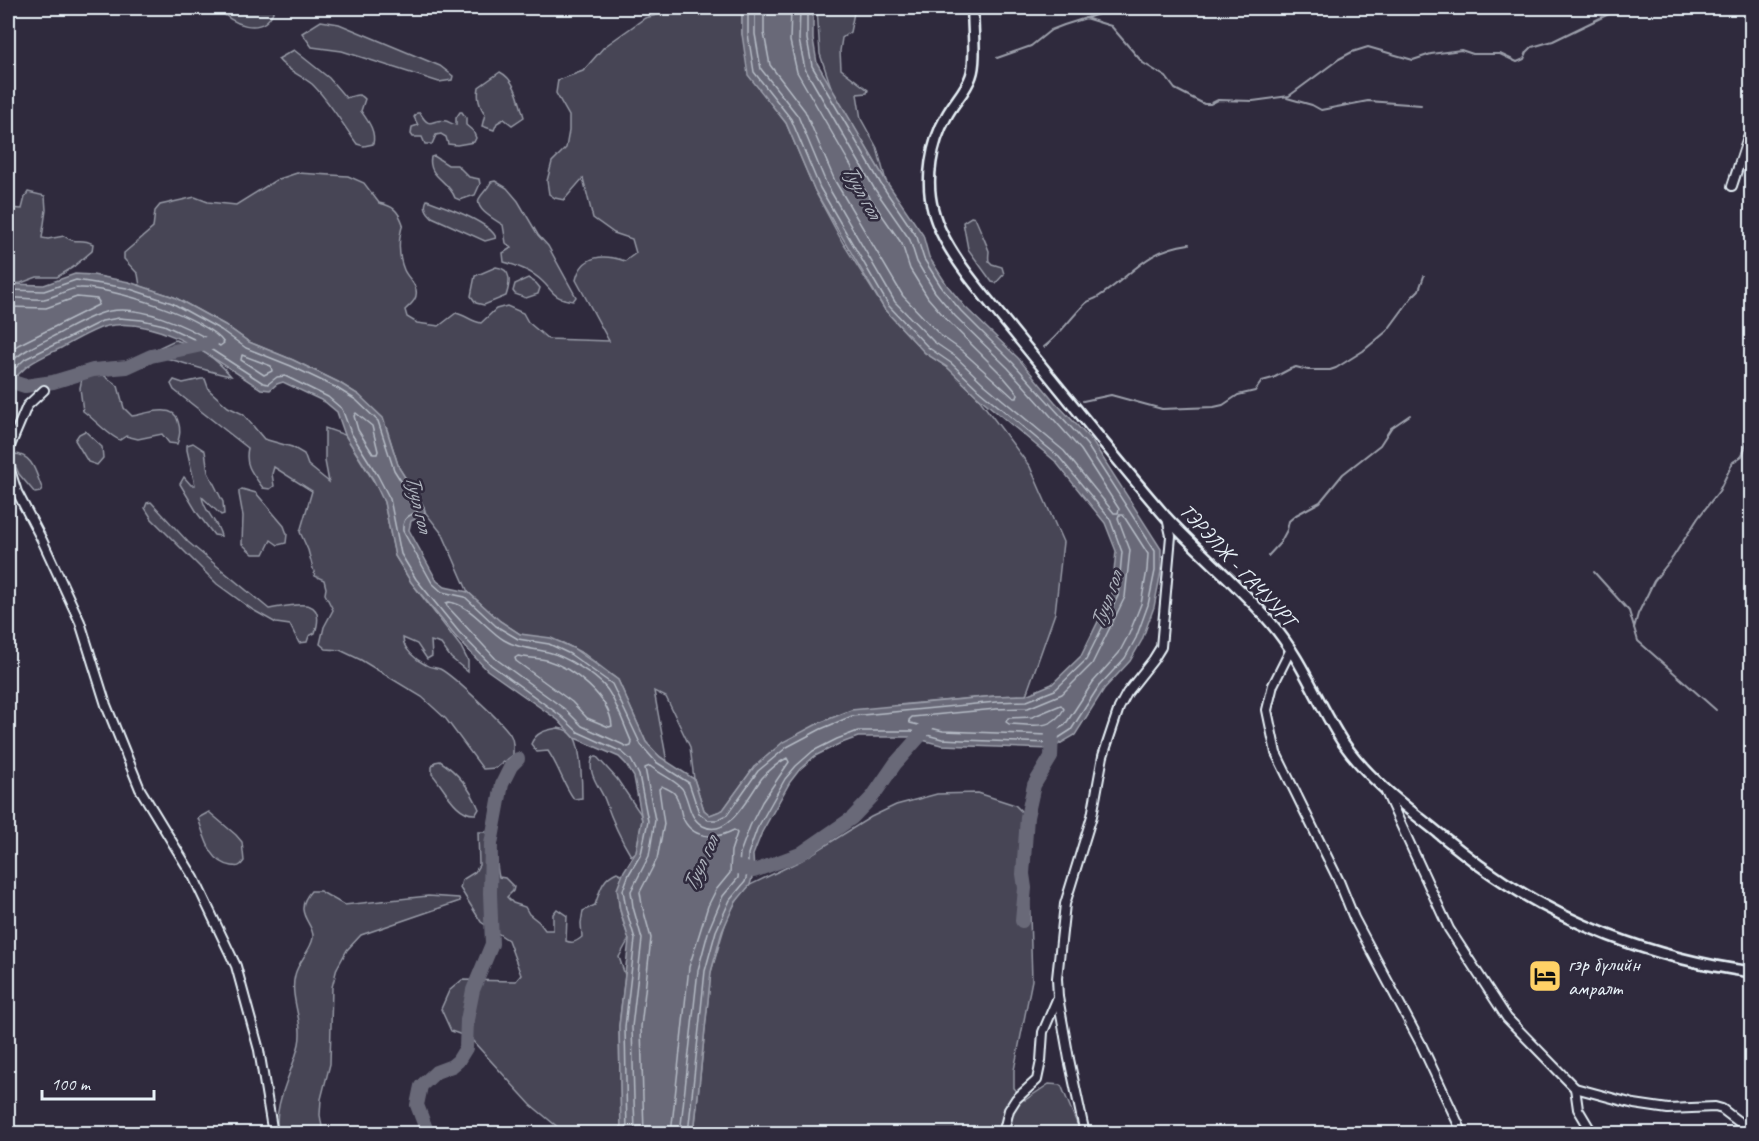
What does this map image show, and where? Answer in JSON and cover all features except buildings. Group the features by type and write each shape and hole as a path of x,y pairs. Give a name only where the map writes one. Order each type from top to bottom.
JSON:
{"main road":[{"name":"ТЭРЭЛЖ - ГАЧУУРТ","path":"973,8 972,73 944,119 936,140 931,164 931,199 937,224 970,277 1106,446 1167,518 1270,622 1291,649 1342,741 1384,788 1478,865 1527,898 1591,928 1646,949 1683,960 1752,972"}],"street":[{"path":"1732,186 1748,137 1752,136"},
{"path":"8,451 27,405 44,390"},
{"path":"8,464 17,492 80,622 106,705 141,789 194,878 236,966 259,1050 273,1134"},
{"path":"1085,1134 1058,997 1057,978 1065,904 1092,816 1103,756 1119,708 1127,693 1161,647 1171,537 1167,518"},
{"path":"1291,649 1273,685 1268,710 1276,753 1339,881 1354,918 1421,1044 1463,1134"},
{"path":"1384,788 1449,929 1474,970 1507,1018 1575,1088 1634,1104 1668,1109 1715,1107 1722,1109 1752,1132"},
{"path":"1003,1134 1009,1110 1016,1099 1036,1080 1041,1061 1043,1032 1058,997"},
{"path":"1575,1088 1578,1109 1593,1134"}],"shaded area":[{"path":"218,8 273,8 273,12 268,20 254,26 230,19"},
{"path":"702,8 742,8 742,34 769,101 786,123 815,191 843,243 885,310 925,353 947,367 976,395 1030,467 1063,542 1055,613 1026,695 898,705 754,767 723,810 710,815 704,810 694,779 690,747 666,697 654,691 667,762 646,742 618,680 584,654 563,643 520,634 500,621 468,592 443,535 425,512 399,468 387,429 359,395 293,360 249,342 225,325 174,297 140,286 138,274 124,259 124,253 153,228 155,211 160,205 195,197 208,202 236,205 276,180 297,173 348,176 364,183 379,203 394,209 401,219 403,224 400,241 401,259 416,293 413,301 405,310 407,317 417,323 439,326 456,313 481,323 496,309 507,306 523,313 528,322 548,339 609,341 576,280 583,265 595,258 609,257 625,261 636,253 632,239 614,233 593,218 583,178 564,200 549,194 547,181 552,162 566,148 569,131 569,116 556,93 558,80 583,71 604,47 645,18 668,12 692,12"},
{"path":"817,8 855,8 850,32 842,38 841,69 868,90 867,93 857,94 861,119 877,148 886,181 832,90 820,54"},
{"path":"321,21 339,24 440,66 453,76 452,80 439,82 342,51 312,47 302,33"},
{"path":"294,50 329,78 346,98 358,95 365,99 361,111 372,130 373,144 364,146 357,144 318,90 278,59"},
{"path":"500,72 510,80 524,117 512,125 504,119 497,123 494,130 482,126 485,114 481,108 478,91 479,87"},
{"path":"460,112 466,118 466,125 473,131 476,138 474,142 448,144 446,137 441,134 436,135 432,144 425,144 422,137 413,137 411,134 412,127 418,125 414,117 417,113 420,113 429,123 441,120 456,125 456,118"},
{"path":"434,156 448,165 457,165 469,177 479,179 480,184 475,195 460,200 455,198 432,169 431,157"},
{"path":"495,181 507,188 518,201 538,235 548,246 576,297 573,301 557,296 529,272 504,262 503,253 511,248 506,243 503,225 487,214 479,203 480,197 491,182"},
{"path":"28,192 45,196 46,210 42,238 64,236 72,240 89,242 93,244 92,251 57,277 37,277 21,283 8,284 8,208 22,209"},
{"path":"427,200 455,210 476,221 485,226 496,238 485,241 432,217 426,209"},
{"path":"971,217 975,218 987,245 989,261 1002,267 1004,274 996,283 992,282 968,249 963,222"},
{"path":"496,267 508,274 506,296 484,305 476,303 471,296 475,276"},
{"path":"528,278 540,288 538,294 526,298 515,294 513,291 515,284"},
{"path":"175,340 206,354 219,363 231,376 157,356 158,348"},
{"path":"98,371 118,386 124,408 132,416 158,411 171,412 178,421 180,430 177,444 169,443 162,434 138,439 126,436 120,440 83,411 80,388 83,373"},
{"path":"205,379 209,390 228,407 243,414 264,439 292,447 304,454 308,465 329,482 325,461 325,428 345,435 384,502 395,556 411,582 461,647 468,661 468,672 451,658 441,644 431,641 432,656 427,659 417,644 403,638 405,646 422,663 446,673 490,712 511,736 513,755 496,768 483,769 446,719 422,697 361,660 340,650 326,649 320,644 324,627 333,610 325,594 324,580 315,576 300,532 312,491 274,467 272,474 274,486 270,489 263,488 248,465 248,448 174,390 171,384 174,380 183,383"},
{"path":"85,431 102,447 103,458 97,465 88,462 75,440"},
{"path":"193,443 205,451 208,472 223,502 224,514 221,515 202,497 221,536 214,535 180,484 184,477 191,485 195,485 187,450 187,445"},
{"path":"14,454 26,457 30,461 42,488 40,492 35,493 19,474 12,458"},
{"path":"242,489 256,493 284,526 287,534 286,543 278,545 271,540 264,554 253,554 242,544 243,516 239,491"},
{"path":"151,502 188,542 269,609 297,605 312,607 318,620 315,633 309,636 307,642 299,643 290,625 276,623 253,610 217,584 152,519 145,508 147,503"},
{"path":"558,728 573,735 576,742 581,766 582,798 574,799 548,751 537,752 531,744 539,734"},
{"path":"593,757 597,757 617,779 640,813 642,820 636,852 631,856 594,780 591,769"},
{"path":"440,761 452,770 468,788 479,809 476,814 456,806 432,774 435,762"},
{"path":"978,793 1015,805 1027,817 1032,980 1014,1070 1014,1088 1025,1100 1049,1084 1061,1085 1081,1133 694,1134 711,972 728,915 741,894 750,885 802,860 871,817 896,805 937,794"},
{"path":"209,812 242,842 244,861 240,865 224,864 209,848 198,818"},
{"path":"478,832 492,832 499,877 505,878 514,887 507,897 513,903 525,907 545,930 553,930 553,914 557,909 567,916 566,941 568,942 575,942 582,937 583,911 595,905 605,881 617,872 623,875 618,900 629,939 619,957 625,975 619,1026 621,1133 565,1133 531,1105 470,1038 451,1031 441,1009 449,991 462,980 516,981 521,975 508,940 481,922 460,888 462,880 475,872 479,865"},
{"path":"311,891 320,891 344,905 428,896 459,898 460,901 361,935 347,950 337,968 332,987 330,1064 321,1099 320,1115 323,1133 278,1133 280,1100 299,1044 300,1026 294,984 297,970 313,938 303,912 305,899"}],"water":[{"name":"Туул гол","path":"742,8 813,8 813,39 817,63 886,181 923,235 929,257 965,307 1018,358 1092,441 1161,549 1161,572 1154,607 1142,640 1130,661 1104,689 1075,735 1051,749 941,745 911,737 858,737 815,756 800,769 790,782 762,832 753,855 754,871 750,885 735,903 722,932 711,972 694,1133 621,1133 619,1026 629,940 620,910 617,889 624,871 636,852 642,820 634,777 626,764 619,757 575,738 558,720 487,670 455,636 411,582 395,556 384,502 373,479 345,435 337,412 325,402 283,382 270,390 261,389 188,343 148,327 127,324 102,327 91,332 37,360 14,379 8,381 8,284 44,285 75,274 129,282 174,297 225,325 249,342 293,360 359,395 383,418 399,468 424,507 425,512 421,517 411,521 409,530 437,581 445,587 468,592 500,621 520,634 551,638 573,648 618,680 646,742 660,757 694,779 704,810 710,815 723,810 754,767 783,742 819,723 851,710 1026,695 1052,684 1081,656 1112,593 1116,551 1105,523 1055,461 976,395 947,367 925,353 885,310 815,191 786,123 748,75 742,34"}],"waterway":[{"path":"997,58 1031,46 1051,30 1064,25 1105,12 1122,14 1140,8"},
{"path":"1085,18 1111,26 1143,63 1166,77 1175,89 1204,104 1210,104 1218,100 1253,101 1289,96 1339,59 1368,47 1413,60 1431,54 1461,50 1473,54 1500,54 1517,62 1524,59 1532,47 1553,41 1621,8"},
{"path":"1287,98 1321,110 1368,101 1421,105"},
{"path":"1044,347 1086,303 1110,289 1139,265 1161,252 1189,244"},
{"path":"1083,401 1111,395 1162,409 1214,407 1223,405 1238,395 1255,391 1262,381 1296,367 1308,370 1336,368 1363,351 1387,331 1419,290 1424,276"},
{"path":"10,381 25,386 53,382 93,370 127,367 151,356 211,343"},
{"path":"1268,556 1280,543 1289,521 1320,502 1343,474 1380,445 1391,428 1410,415"},
{"path":"1634,628 1638,614 1654,581 1719,491 1733,462 1742,456 1752,428"},
{"path":"1594,572 1629,611 1638,641 1716,710"},
{"path":"738,867 754,871 800,854 852,818 873,796 928,723"},
{"path":"1022,921 1027,817 1034,785 1051,757 1052,731"},
{"path":"428,1134 417,1105 421,1086 436,1072 458,1061 466,1048 467,1020 473,990 492,944 491,844 502,784 511,766 518,759"}],"place":[{"name":"гэр бүлийн амралт","path":"1545,976"}]}
